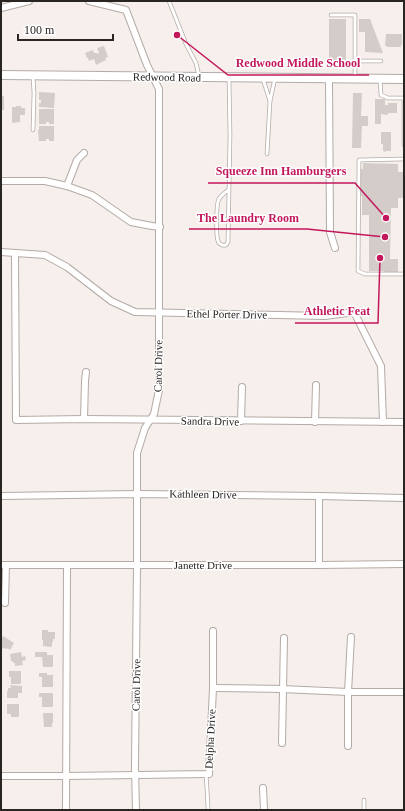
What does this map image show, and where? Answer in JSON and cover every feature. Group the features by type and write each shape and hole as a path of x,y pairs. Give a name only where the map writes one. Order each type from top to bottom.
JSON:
{"main road":[{"name":"Redwood Road","path":"1,75 404,79"}],"street":[{"path":"1,8 29,1"},
{"name":"Carol Drive","path":"89,1 126,10 152,76 159,89 159,390 154,414 145,428 137,453 136,810"},
{"path":"329,78 330,232 335,248"},
{"path":"67,186 77,160 84,153"},
{"path":"1,181 45,181 67,186 92,195 132,222 160,226"},
{"name":"Ethel Porter Drive","path":"1,252 45,255 67,267 111,301 135,312 325,316 354,312 381,366 383,422"},
{"name":"Sandra Drive","path":"15,253 16,420 404,422"},
{"path":"84,420 86,372"},
{"path":"315,422 316,385"},
{"path":"241,421 242,387"},
{"name":"Kathleen Drive","path":"1,496 137,494 404,498"},
{"path":"319,496 319,565"},
{"name":"Janette Drive","path":"3,565 404,564"},
{"path":"3,565 5,602"},
{"path":"66,810 67,565"},
{"name":"Delpha Drive","path":"1,776 209,774 213,688 213,631"},
{"path":"348,746 348,692 351,637"},
{"path":"282,743 284,638"},
{"path":"213,688 404,692"},
{"path":"263,788 264,810"}],"lane":[{"path":"169,1 186,44 196,63 199,77"},
{"path":"331,15 355,15 355,78"},
{"path":"354,61 380,61"},
{"path":"32,75 34,93 33,130"},
{"path":"228,190 217,202 218,242 224,245 228,242 230,135 229,77"},
{"path":"262,78 270,101"},
{"path":"267,154 270,101 275,78"},
{"path":"380,79 381,94 388,98 404,98 404,145"},
{"path":"404,159 359,160 358,271 365,274 404,274"},
{"path":"206,774 208,808"},
{"path":"364,800 364,810"}],"building":[{"path":"329,19 346,19 346,65 330,65 329,63"},
{"path":"359,19 370,19 383,53 365,52 365,32 359,32"},
{"path":"386,34 402,34 401,47 385,46"},
{"path":"104,46 108,57 105,58 106,60 96,65 94,59 89,61 85,53 93,50 94,53 97,54 99,53 97,48"},
{"path":"39,92 55,93 54,108 39,107 41,100 39,100"},
{"path":"353,93 362,93 361,116 368,116 368,126 362,126 361,148 352,148"},
{"path":"1,96 4,96 4,110 1,110"},
{"path":"375,99 385,99 385,105 388,105 388,103 397,103 397,113 388,113 388,115 381,114 381,124 375,124"},
{"path":"16,106 25,108 25,115 20,115 20,122 12,123 12,107"},
{"path":"39,109 54,109 54,124 49,124 49,122 46,122 46,124 39,124"},
{"path":"39,126 54,126 54,141 49,141 49,139 46,139 46,141 39,141"},
{"path":"381,132 391,132 391,151 383,151 383,144 381,144"},
{"path":"363,163 398,164 398,172 404,172 404,198 398,198 398,208 391,208 390,259 398,259 398,273 369,271 369,215 362,215 362,196 359,196 359,169 363,169"},
{"path":"42,630 55,632 55,639 53,639 52,647 43,646"},
{"path":"3,636 14,643 10,650 7,648 1,648 1,640"},
{"path":"21,652 22,657 25,656 26,660 22,661 23,665 15,666 15,663 11,661 10,654"},
{"path":"35,652 47,652 47,655 53,655 53,667 43,667 42,657 35,657"},
{"path":"9,671 21,671 21,684 11,684"},
{"path":"39,673 53,675 53,687 42,687 42,677 39,677"},
{"path":"10,685 22,686 22,693 18,693 18,698 7,698 8,688 11,688"},
{"path":"39,693 53,693 53,707 42,707 42,697 39,697"},
{"path":"7,704 19,704 19,717 11,717 11,714 7,714"},
{"path":"43,713 53,713 52,727 44,727"}],"place":[{"name":"Redwood Middle School","path":"177,35"},
{"name":"Squeeze Inn Hamburgers","path":"386,218"},
{"name":"The Laundry Room","path":"385,237"},
{"name":"Athletic Feat","path":"380,258"}]}
